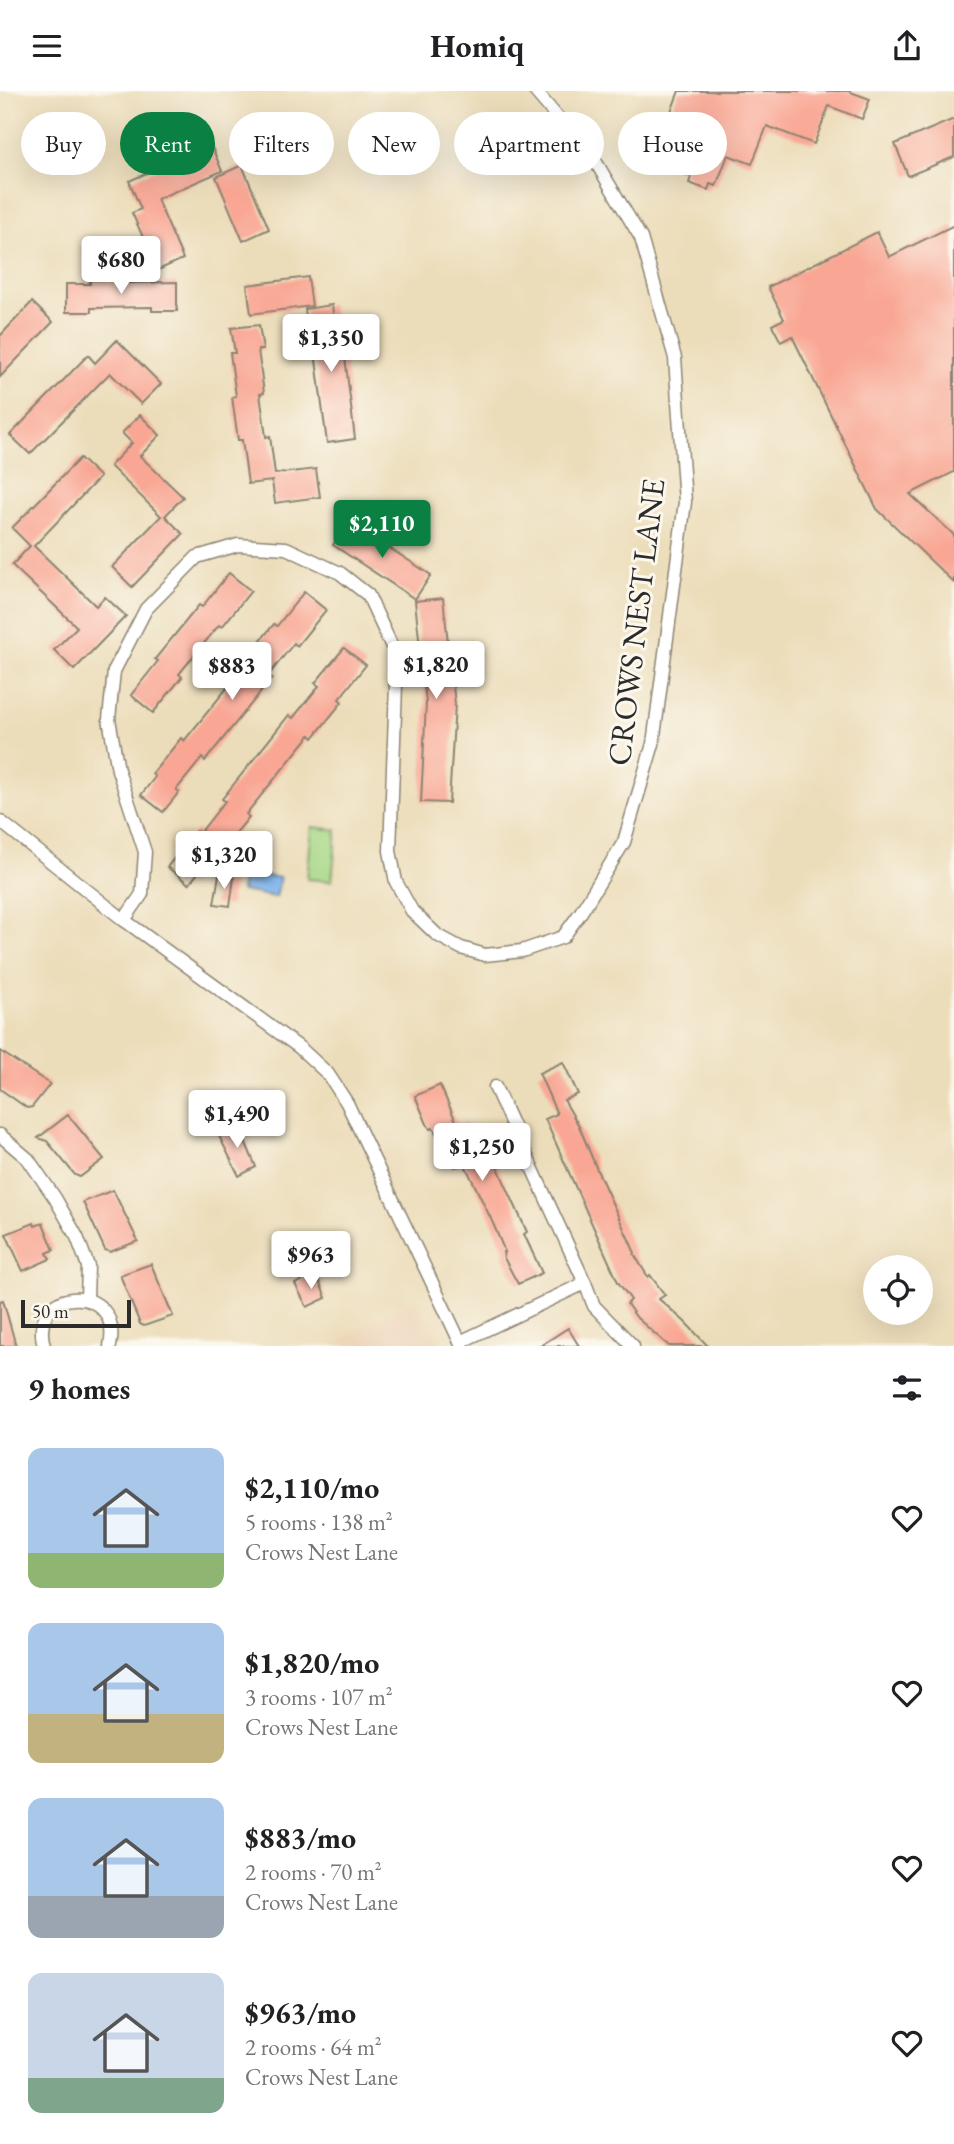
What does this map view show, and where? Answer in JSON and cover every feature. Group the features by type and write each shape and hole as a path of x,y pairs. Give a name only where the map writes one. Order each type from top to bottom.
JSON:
{"street":[{"name":"CROWS NEST LANE","path":"124,920 142,894 145,852 118,770 109,719 114,671 143,613 197,557 237,544 286,548 340,573 368,595 393,649 396,685 390,851 396,882 412,911 438,935 461,948 485,954 523,951 562,937 581,912 624,842 653,744 685,502 675,358 641,237 597,164 536,91"},
{"path":"0,821 124,920 300,1048 328,1074 347,1103 461,1344 585,1283"},
{"path":"495,1087 594,1306 633,1346"},
{"path":"0,1135 28,1159 55,1198 77,1237 88,1266 87,1299"},
{"path":"44,1346 41,1337 42,1325 47,1314 57,1304 68,1299 87,1299 97,1304 109,1319 113,1331 110,1346"}],"shaded area":[{"path":"416,1298 441,1346 332,1346"}],"green space":[{"path":"312,827 337,830 332,881 307,879"}],"water":[{"path":"244,872 280,878 276,897 241,891"}],"building":[{"path":"679,91 848,91 870,99 862,119 829,106 814,144 767,126 752,164 728,155 727,158 727,112 671,112"},
{"path":"954,119 954,157 908,176 895,144"},
{"path":"215,154 222,171 215,174"},
{"path":"229,171 229,175 246,175 269,229 243,241 216,177"},
{"path":"143,175 213,175 157,199 183,259 158,270 132,213 141,209 129,181"},
{"path":"686,175 720,175 716,186 710,184 708,190 689,183 691,177"},
{"path":"954,225 954,472 910,494 954,535 954,583 877,509 792,336 781,342 772,325 784,319 768,287 877,232 889,257"},
{"path":"308,277 312,306 251,314 247,285"},
{"path":"137,279 128,283 177,282 177,311 152,311 152,307 91,308 91,312 66,312 66,284 90,284 90,280"},
{"path":"32,302 53,322 0,377 0,336"},
{"path":"332,305 337,342 343,341 355,439 327,443 314,345 309,346 305,309"},
{"path":"259,325 263,350 258,350 264,393 260,394 275,474 316,469 320,497 275,503 272,481 248,484 232,397 236,396 230,353 235,353 231,328"},
{"path":"117,340 161,384 141,404 110,373 30,454 10,435 88,355 95,363"},
{"path":"140,415 160,435 140,456 183,497 165,516 183,534 132,587 112,567 161,516 110,466 132,443 122,433"},
{"path":"80,458 100,477 34,546 96,606 105,597 126,616 74,670 54,650 77,627 12,565 30,546 12,528"},
{"path":"348,521 431,575 415,599 333,545"},
{"path":"229,573 251,591 179,674 182,677 153,713 131,695 158,661 155,659"},
{"path":"304,592 326,610 297,646 294,643 269,675 272,678 205,761 202,758 176,790 179,792 163,812 141,795 155,777 152,774 181,738 184,741 249,661 245,659 274,624 277,626"},
{"path":"443,598 455,704 449,803 421,802 426,703 415,601"},
{"path":"344,648 366,665 339,699 342,702 313,738 310,735 246,814 249,817 224,848 225,840 189,884 167,867 196,831 200,833 225,801 222,799 289,715 293,718 319,686 315,683"},
{"path":"219,875 234,878 230,906 214,904"},
{"path":"0,1051 50,1084 32,1107 27,1108 0,1089"},
{"path":"563,1062 578,1094 564,1100 579,1126 634,1254 648,1277 650,1275 665,1295 659,1299 708,1346 669,1346 637,1318 627,1304 631,1300 618,1282 545,1119 557,1114 539,1073"},
{"path":"440,1085 458,1126 465,1123 483,1164 494,1159 542,1273 518,1284 504,1258 505,1252 492,1221 464,1163 455,1167 433,1128 430,1129 427,1124 415,1096"},
{"path":"68,1115 104,1159 80,1177 75,1175 47,1141 38,1138"},
{"path":"238,1124 256,1167 239,1176 218,1134"},
{"path":"113,1190 138,1241 110,1252 105,1250 83,1202"},
{"path":"34,1223 35,1226 43,1223 54,1250 47,1253 50,1259 23,1271 6,1234"},
{"path":"151,1264 173,1316 144,1326 140,1324 120,1275"},
{"path":"316,1274 326,1298 307,1307 295,1284"},
{"path":"3,1300 16,1346 0,1346 0,1301"},
{"path":"568,1328 579,1346 540,1346"}]}
